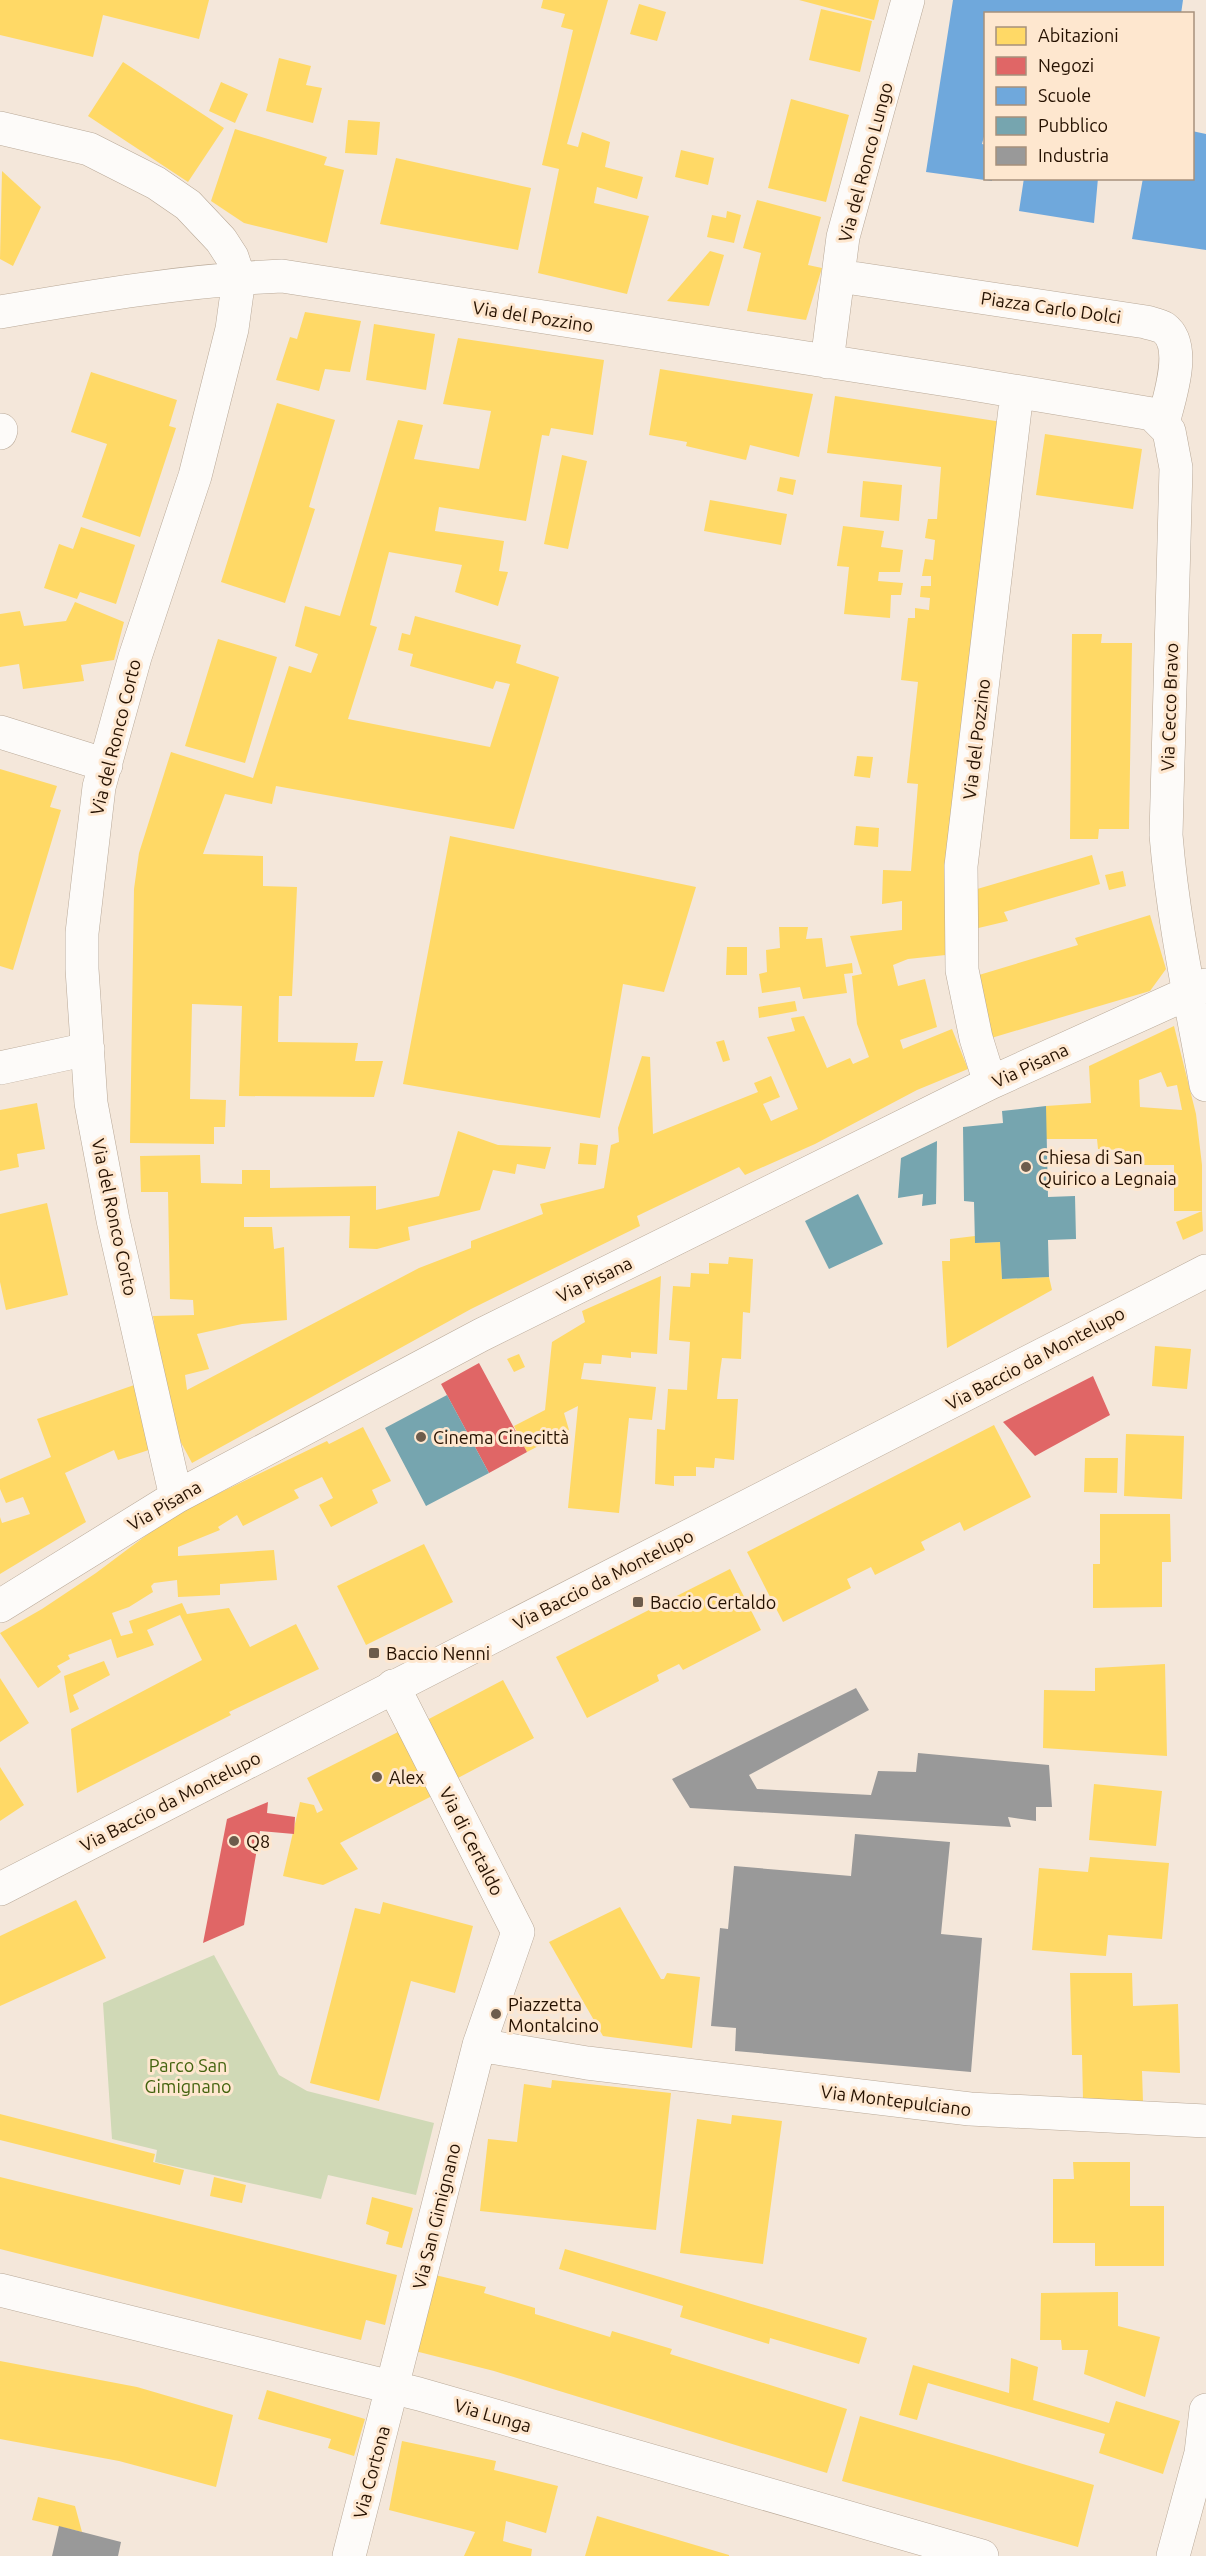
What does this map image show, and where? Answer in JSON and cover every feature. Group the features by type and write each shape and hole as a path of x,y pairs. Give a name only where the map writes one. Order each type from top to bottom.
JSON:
{"street":[{"name":"Via del Ronco Lungo","path":"827,362 843,237 908,0"},
{"path":"0,128 89,149 156,183 188,206 221,240 232,257 239,278"},
{"name":"Via del Pozzino","path":"0,312 239,278 282,276 1017,393 1138,410 1152,414 1163,423"},
{"name":"Piazza Carlo Dolci","path":"839,276 1146,322 1164,328 1174,343 1176,354 1175,373 1163,423"},
{"name":"Via del Ronco Corto","path":"176,1497 113,1220 92,1103 82,969 82,933 92,836 106,765 135,657 195,476 232,329 239,278"},
{"name":"Via del Pozzino","path":"0,303 48,304"},
{"name":"Via del Pozzino","path":"990,1083 976,1038 962,970 961,867 1017,393"},
{"name":"Via Cecco Bravo","path":"1163,423 1171,438 1176,468 1166,835 1170,877 1196,988 1206,1085"},
{"path":"0,732 106,765"},
{"name":"Via Pisana","path":"0,1606 176,1497 481,1335 990,1083 1196,988"},
{"path":"0,1068 88,1049"},
{"name":"Via Baccio da Montelupo","path":"0,1889 1206,1271"},
{"name":"Via di Certaldo","path":"393,1686 518,1932 479,2045"},
{"name":"Via Montepulciano","path":"479,2045 587,2063 970,2109 1206,2121"},
{"name":"Via San Gimignano","path":"394,2388 479,2045"},
{"name":"Via Lunga","path":"0,2290 394,2388 982,2556"},
{"name":"Via Cortona","path":"349,2556 394,2388"},
{"path":"1173,2556 1201,2453 1206,2410"}],"green space":[{"name":"Parco San Gimignano","path":"214,1955 279,2075 307,2091 434,2123 416,2195 328,2175 321,2199 155,2162 157,2150 112,2139 103,2003"}],"building: Abitazioni":[{"path":"0,0 209,0 199,39 103,15 93,57 0,35"},
{"path":"543,0 608,0 567,144 578,147 582,132 610,142 605,167 643,177 637,199 597,187 594,203 649,216 627,294 538,273 559,169 542,165 573,30 561,27 565,14 541,8"},
{"path":"799,0 879,0 874,20"},
{"path":"639,4 666,12 657,41 630,34"},
{"path":"821,9 872,21 860,72 809,60"},
{"path":"279,58 311,66 306,85 322,88 313,123 266,111"},
{"path":"123,62 224,128 188,182 88,116"},
{"path":"221,82 248,94 235,123 209,111"},
{"path":"791,99 849,115 826,202 768,188"},
{"path":"348,120 380,122 377,155 345,153"},
{"path":"235,129 327,157 324,165 344,170 327,243 244,223 211,201"},
{"path":"681,150 714,158 708,185 675,177"},
{"path":"396,158 531,188 518,250 380,224"},
{"path":"2,171 41,207 13,266 0,259"},
{"path":"757,200 821,217 808,265 822,268 806,320 747,311 761,253 743,248"},
{"path":"727,211 741,215 734,243 707,237 712,215 726,218"},
{"path":"710,251 724,255 709,306 667,301"},
{"path":"305,312 361,321 350,372 325,369 319,391 276,380 290,337 297,339"},
{"path":"374,324 435,334 426,390 366,380"},
{"path":"458,338 604,360 593,435 551,428 549,436 542,435 526,521 439,507 435,531 504,541 499,571 508,572 498,606 455,592 462,565 389,552 370,625 377,627 348,719 490,747 510,684 496,681 493,689 410,666 413,654 398,650 402,633 410,635 415,616 521,645 516,663 559,677 514,829 276,786 272,804 225,794 203,854 263,856 263,886 297,887 292,996 279,996 278,1042 358,1043 355,1061 383,1061 374,1097 239,1096 242,1006 192,1004 190,1099 226,1100 225,1127 214,1127 214,1144 130,1143 134,889 139,853 171,752 253,778 289,666 311,673 318,654 295,646 305,606 340,616 398,420 423,425 414,459 479,469 491,411 443,404"},
{"path":"660,369 813,394 799,457 750,445 746,460 686,446 687,442 649,435"},
{"path":"91,372 177,400 169,426 176,428 140,537 82,517 107,444 71,432"},
{"path":"835,396 1002,422 955,954 908,959 893,965 898,986 925,979 937,1027 900,1040 903,1049 952,1029 968,1069 917,1090 815,1144 745,1175 739,1167 637,1216 640,1226 471,1309 192,1463 170,1422 153,1316 194,1315 193,1300 170,1299 168,1192 141,1192 140,1156 200,1155 201,1183 242,1184 242,1170 270,1170 270,1188 376,1186 376,1210 439,1196 458,1131 498,1145 551,1147 545,1169 517,1164 515,1174 493,1170 480,1210 408,1227 410,1240 377,1249 349,1248 350,1216 244,1217 244,1227 272,1227 274,1249 284,1247 287,1320 242,1324 197,1334 209,1369 185,1375 187,1390 419,1268 471,1248 471,1241 543,1214 540,1204 604,1188 611,1145 619,1142 618,1128 642,1056 650,1057 653,1134 758,1092 754,1083 771,1076 780,1097 763,1104 771,1121 798,1109 767,1037 795,1031 791,1018 804,1016 827,1068 850,1058 853,1064 869,1057 857,1024 852,976 862,974 850,936 902,930 902,901 882,904 883,870 911,871 918,784 907,783 918,682 901,680 908,618 915,618 915,608 929,610 930,598 920,597 921,586 931,586 931,576 922,576 925,559 933,560 935,540 925,538 928,519 937,519 941,467 827,453"},
{"path":"277,403 335,420 309,507 315,509 285,603 221,582"},
{"path":"1045,434 1142,449 1133,509 1036,495"},
{"path":"562,455 587,461 568,549 544,544"},
{"path":"780,477 796,480 793,495 777,491"},
{"path":"863,481 902,485 899,521 860,517"},
{"path":"710,500 787,514 781,545 704,531"},
{"path":"843,526 884,531 881,547 903,550 900,572 879,572 878,581 903,583 901,595 891,595 890,618 844,614 849,567 837,566"},
{"path":"81,527 135,545 116,604 80,592 77,599 44,588 59,544 73,549"},
{"path":"75,602 124,622 114,660 81,665 84,681 23,689 19,664 0,667 0,614 20,611 24,626 66,621"},
{"path":"1072,634 1102,634 1101,643 1132,643 1129,829 1099,829 1098,839 1070,839"},
{"path":"218,639 277,657 245,763 185,746"},
{"path":"857,756 873,757 870,778 854,776"},
{"path":"0,769 57,786 50,807 61,810 13,970 0,966"},
{"path":"856,826 879,828 878,847 854,845"},
{"path":"450,836 696,887 664,992 623,984 600,1118 403,1084"},
{"path":"1092,855 1100,884 1004,912 1008,921 970,930 967,892"},
{"path":"1123,871 1126,886 1109,890 1105,875"},
{"path":"1150,915 1166,969 1150,991 988,1039 969,978 1078,945 1075,938"},
{"path":"779,927 808,927 806,939 822,938 826,967 852,963 853,973 844,974 847,993 803,999 800,987 762,993 759,974 767,972 766,950 780,948"},
{"path":"727,947 747,947 747,975 726,975"},
{"path":"795,1001 797,1011 759,1018 758,1007"},
{"path":"1174,1026 1196,1114 1202,1165 1202,1211 1174,1211 1174,1165 1120,1165 1121,1150 1098,1149 1097,1139 1046,1139 1046,1106 1091,1103 1089,1066","holes":["1161,1072 1167,1087 1177,1085 1182,1110 1140,1107 1139,1080"]},
{"path":"724,1040 730,1060 723,1062 716,1042"},
{"path":"37,1103 45,1149 17,1154 19,1167 0,1171 0,1110"},
{"path":"580,1143 598,1145 596,1165 578,1164"},
{"path":"47,1203 68,1295 6,1310 0,1282 0,1214"},
{"path":"1202,1211 1203,1231 1183,1240 1176,1222"},
{"path":"975,1236 975,1243 1000,1242 1002,1279 1049,1277 1052,1290 947,1348 942,1261 950,1261 950,1239"},
{"path":"729,1257 753,1259 750,1313 743,1312 741,1359 722,1358 717,1399 738,1399 734,1460 715,1458 714,1468 696,1467 696,1476 674,1476 674,1486 655,1484 657,1429 665,1430 668,1389 687,1390 690,1342 669,1340 673,1286 690,1287 691,1273 709,1274 709,1263 728,1264"},
{"path":"661,1276 657,1354 631,1352 631,1358 602,1355 601,1364 584,1363 581,1379 656,1387 652,1420 629,1418 619,1513 568,1508 578,1406 564,1413 569,1430 527,1452 514,1426 545,1410 552,1342 585,1322 582,1311"},
{"path":"1155,1346 1191,1349 1187,1389 1152,1386"},
{"path":"519,1354 525,1367 514,1372 507,1359"},
{"path":"137,1384 152,1449 118,1460 114,1450 65,1473 86,1522 0,1574 0,1517 2,1523 30,1514 23,1497 6,1503 0,1489 0,1479 51,1457 37,1419"},
{"path":"994,1425 1031,1497 964,1531 960,1522 921,1542 925,1550 875,1575 871,1567 847,1579 851,1588 783,1622 747,1552"},
{"path":"363,1427 391,1481 372,1490 378,1503 331,1527 319,1505 333,1498 322,1477 294,1490 299,1498 243,1526 237,1515 218,1527 220,1530 178,1547 178,1556 274,1550 277,1580 220,1584 220,1595 178,1597 177,1580 154,1583 151,1586 153,1592 129,1607 112,1613 121,1636 133,1633 129,1621 182,1603 187,1614 229,1608 250,1647 296,1624 319,1669 229,1712 231,1715 77,1793 71,1729 202,1660 180,1615 147,1630 154,1645 117,1658 111,1639 68,1655 70,1659 57,1666 61,1672 38,1688 0,1633 42,1609 96,1573 172,1516 327,1441 329,1444"},
{"path":"1126,1434 1184,1436 1182,1499 1124,1496"},
{"path":"1085,1458 1118,1458 1117,1493 1084,1492"},
{"path":"1100,1514 1170,1514 1171,1562 1162,1562 1162,1607 1093,1608 1093,1564 1100,1564"},
{"path":"424,1544 453,1602 366,1645 337,1586"},
{"path":"730,1569 761,1630 683,1670 679,1664 657,1675 659,1681 587,1718 556,1657"},
{"path":"104,1661 110,1675 73,1695 79,1709 70,1713 64,1676"},
{"path":"1165,1664 1167,1756 1043,1748 1044,1690 1095,1691 1095,1668"},
{"path":"0,1678 29,1723 0,1742"},
{"path":"503,1680 534,1738 456,1779 425,1721"},
{"path":"400,1731 432,1796 340,1843 358,1869 323,1885 283,1876 300,1802 314,1805 317,1813 323,1810 307,1778"},
{"path":"0,1767 24,1805 0,1821"},
{"path":"1094,1784 1162,1791 1156,1846 1089,1840"},
{"path":"1090,1857 1169,1863 1162,1939 1108,1935 1106,1956 1032,1950 1039,1868 1088,1872"},
{"path":"76,1900 106,1958 0,2006 0,1936"},
{"path":"383,1902 473,1926 455,1993 411,1981 379,2101 310,2083 355,1908 380,1914"},
{"path":"620,1907 661,1979 664,1979 667,1973 700,1977 692,2048 603,2036 549,1942"},
{"path":"1070,1973 1132,1973 1133,2006 1178,2004 1180,2073 1142,2071 1143,2102 1083,2100 1082,2055 1072,2055"},
{"path":"552,2080 671,2093 656,2230 480,2211 488,2139 517,2142 524,2084 551,2088"},
{"path":"0,2114 155,2154 153,2162 184,2170 180,2185 0,2140"},
{"path":"732,2115 782,2121 763,2264 680,2253 697,2119 731,2124"},
{"path":"1073,2162 1130,2162 1130,2206 1164,2206 1164,2266 1095,2266 1095,2243 1053,2243 1053,2179 1074,2179"},
{"path":"0,2177 397,2275 385,2325 366,2320 361,2340 0,2249"},
{"path":"214,2177 246,2185 242,2203 210,2196"},
{"path":"372,2197 413,2208 402,2248 386,2244 389,2232 366,2224"},
{"path":"565,2249 867,2338 859,2364 770,2338 769,2344 680,2317 683,2306 559,2269"},
{"path":"435,2275 486,2287 484,2293 535,2308 535,2314 610,2337 612,2331 672,2349 670,2354 847,2409 827,2473 494,2371 415,2351"},
{"path":"1118,2292 1118,2326 1160,2337 1145,2397 1084,2374 1088,2350 1062,2350 1061,2340 1040,2340 1041,2293"},
{"path":"1011,2358 1038,2367 1033,2400 1109,2423 1116,2401 1180,2421 1163,2474 1099,2453 1105,2434 928,2383 917,2420 899,2415 913,2365 1009,2393"},
{"path":"0,2361 137,2387 233,2415 216,2487 119,2461 0,2439"},
{"path":"267,2390 365,2419 354,2456 328,2448 331,2439 258,2419"},
{"path":"860,2416 1094,2485 1078,2547 842,2481"},
{"path":"402,2441 496,2461 494,2470 558,2486 546,2533 506,2521 503,2541 532,2549 531,2556 464,2556 475,2532 389,2510"},
{"path":"38,2497 75,2506 82,2532 32,2520"},
{"path":"597,2516 729,2555 729,2556 585,2556"}],"building: Negozi":[{"path":"479,1363 527,1452 489,1473 441,1384"},
{"path":"1093,1376 1110,1415 1035,1456 1003,1422"},
{"path":"268,1802 267,1813 295,1817 294,1834 260,1831 244,1925 203,1943 227,1819"}],"building: Scuole":[{"path":"953,0 1183,0 1181,12 984,12 984,136 982,144 984,144 984,180 926,172"},
{"path":"1194,131 1206,134 1206,250 1132,239 1143,180 1194,180"},
{"path":"1024,180 1098,180 1094,223 1019,211"}],"building: Pubblico":[{"name":"Chiesa di San Quirico a Legnaia","path":"1046,1106 1048,1197 1075,1196 1076,1239 1048,1240 1049,1277 1002,1279 1000,1242 975,1243 974,1202 964,1201 963,1127 1003,1123 1002,1111"},
{"path":"937,1141 936,1204 922,1206 923,1194 898,1198 901,1158"},
{"path":"858,1194 883,1244 829,1269 805,1221"},
{"path":"447,1395 489,1473 426,1506 385,1428"}],"building: Industria":[{"path":"856,1688 869,1710 749,1775 757,1789 871,1795 878,1771 916,1772 918,1753 1049,1765 1052,1807 1036,1807 1036,1821 1008,1817 1011,1827 690,1808 672,1779"},
{"path":"855,1834 950,1842 941,1934 982,1938 971,2072 735,2051 736,2028 711,2026 720,1928 728,1929 734,1866 851,1876"},
{"path":"59,2526 121,2542 118,2556 52,2556"}],"place":[{"name":"Chiesa di San Quirico a Legnaia","path":"1026,1167"},
{"name":"Cinema Cinecittà","path":"421,1437"},
{"name":"Baccio Certaldo","path":"638,1602"},
{"name":"Baccio Nenni","path":"374,1653"},
{"name":"Alex","path":"377,1777"},
{"name":"Q8","path":"234,1841"},
{"name":"Piazzetta Montalcino","path":"496,2014"}]}
